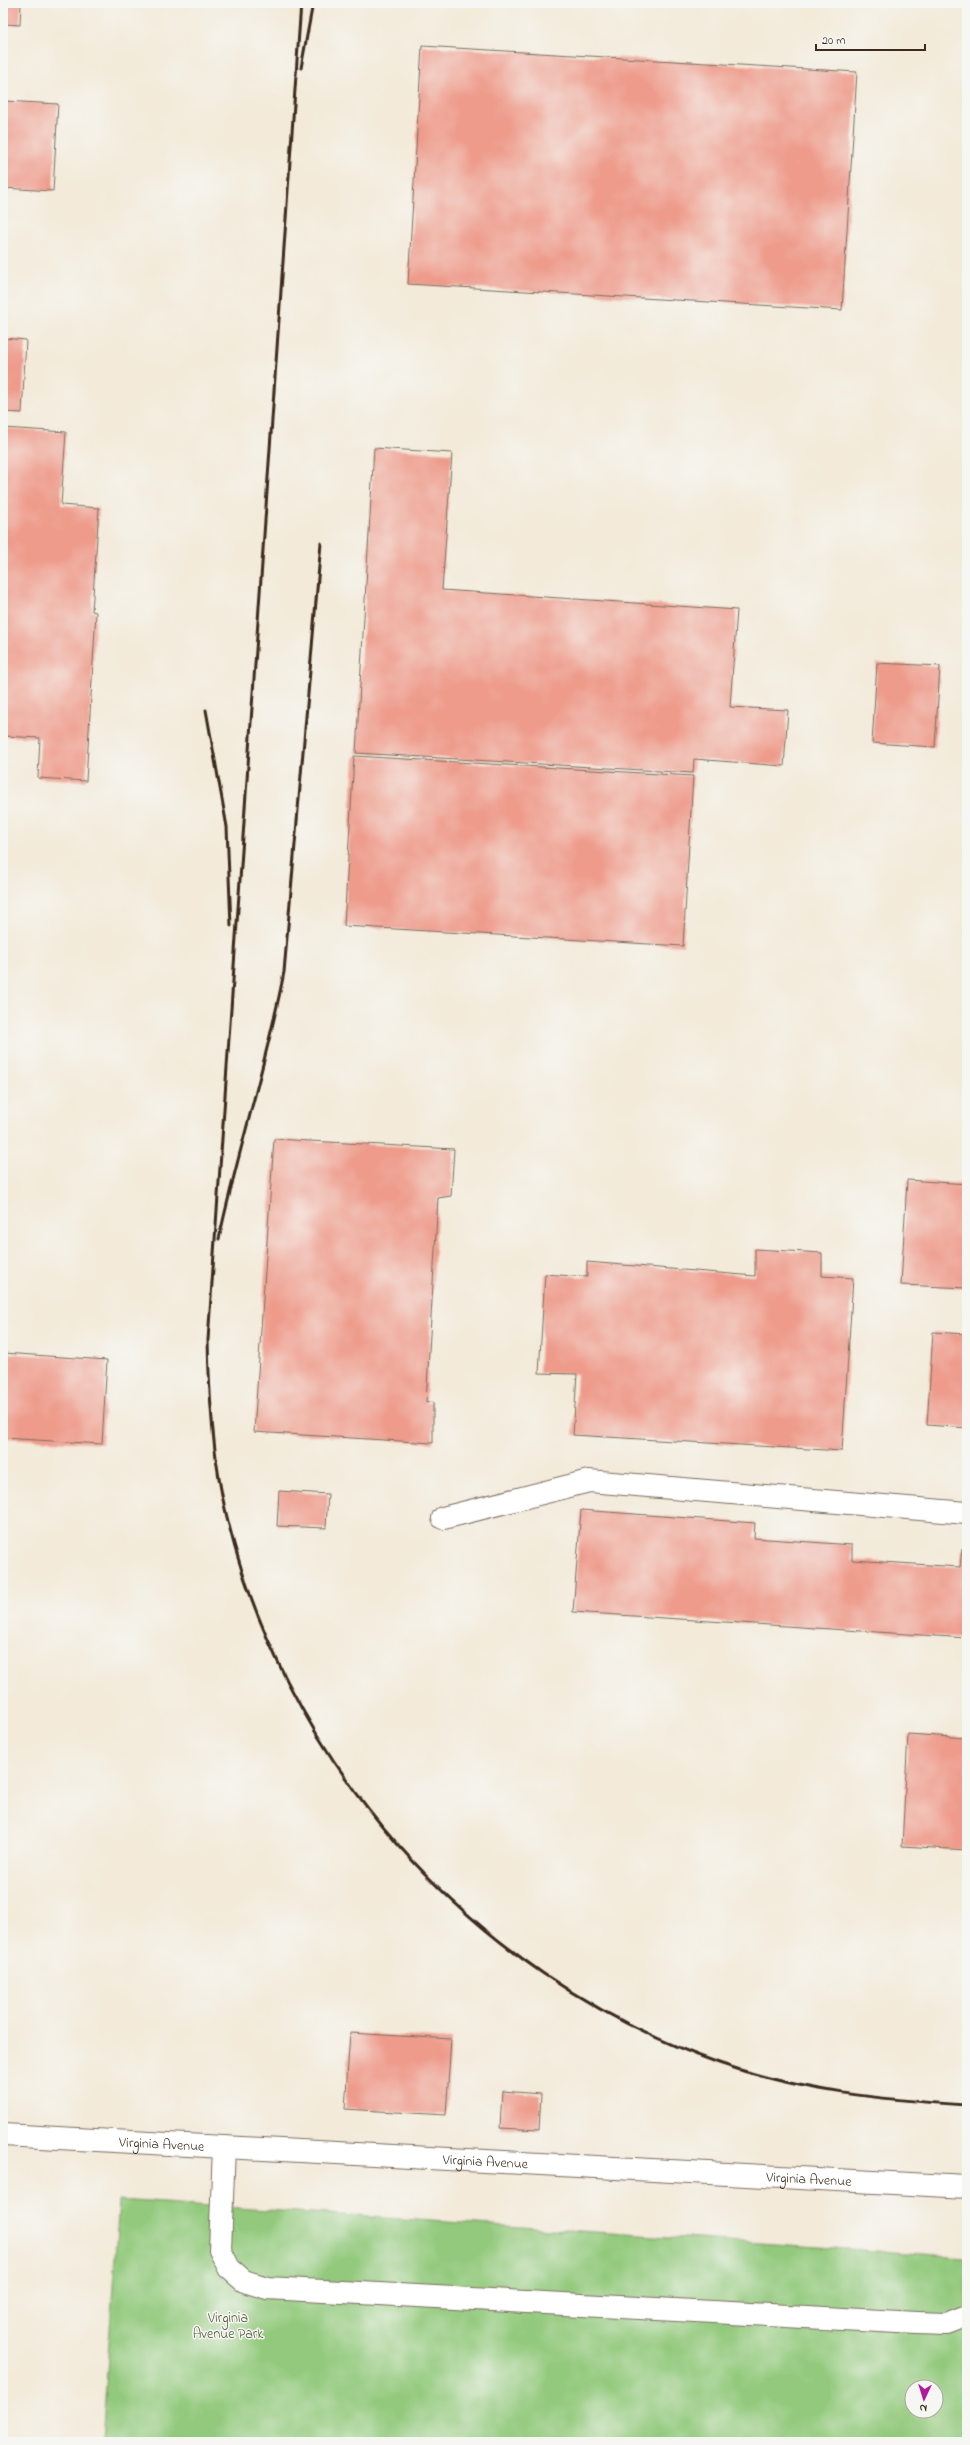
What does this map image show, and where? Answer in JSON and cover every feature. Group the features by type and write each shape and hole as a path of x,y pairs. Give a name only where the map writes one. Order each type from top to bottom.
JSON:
{"street":[{"path":"443,1518 589,1481 967,1513"},
{"name":"Virginia Avenue","path":"3,2135 967,2187"},
{"path":"224,2147 220,2250 229,2268 244,2281 267,2288 917,2323 946,2324 967,2316"}],"green space":[{"name":"Virginia Avenue Park","path":"119,2200 967,2257 967,2442 102,2442"}],"building":[{"path":"3,3 21,3 20,25 3,24"},
{"path":"422,46 857,72 842,310 408,284"},
{"path":"3,101 58,104 53,191 3,188"},
{"path":"3,338 26,340 22,413 3,412"},
{"path":"3,428 66,432 61,505 99,508 92,611 96,612 86,781 38,778 40,738 3,736"},
{"path":"374,448 452,453 442,590 737,610 730,707 788,710 784,766 694,759 693,773 356,753"},
{"path":"877,663 940,666 935,747 872,743"},
{"path":"354,756 693,776 683,946 344,926"},
{"path":"274,1139 454,1149 451,1196 438,1198 426,1403 433,1402 433,1443 254,1432"},
{"path":"907,1180 967,1184 967,1288 901,1285"},
{"path":"755,1249 822,1253 822,1276 853,1278 842,1451 573,1435 577,1374 539,1373 545,1274 587,1277 587,1262 755,1276"},
{"path":"933,1332 967,1334 967,1428 927,1425"},
{"path":"3,1353 107,1360 102,1444 3,1438"},
{"path":"279,1491 328,1494 326,1528 277,1526"},
{"path":"581,1510 755,1523 754,1538 852,1545 852,1560 960,1567 962,1549 967,1549 967,1638 573,1612"},
{"path":"908,1734 967,1738 967,1850 902,1846"},
{"path":"350,2033 451,2039 446,2115 345,2109"},
{"path":"502,2091 541,2094 539,2130 500,2128"}],"railway":[{"path":"301,3 208,1340 212,1418 222,1495 249,1590 287,1681 337,1766 397,1844 466,1913 543,1974 628,2024 719,2063 749,2073 779,2081 841,2093 967,2105"},
{"path":"301,68 313,3"},
{"path":"219,1239 269,1039 284,972 321,543"},
{"path":"206,710 227,827 231,926"}]}
